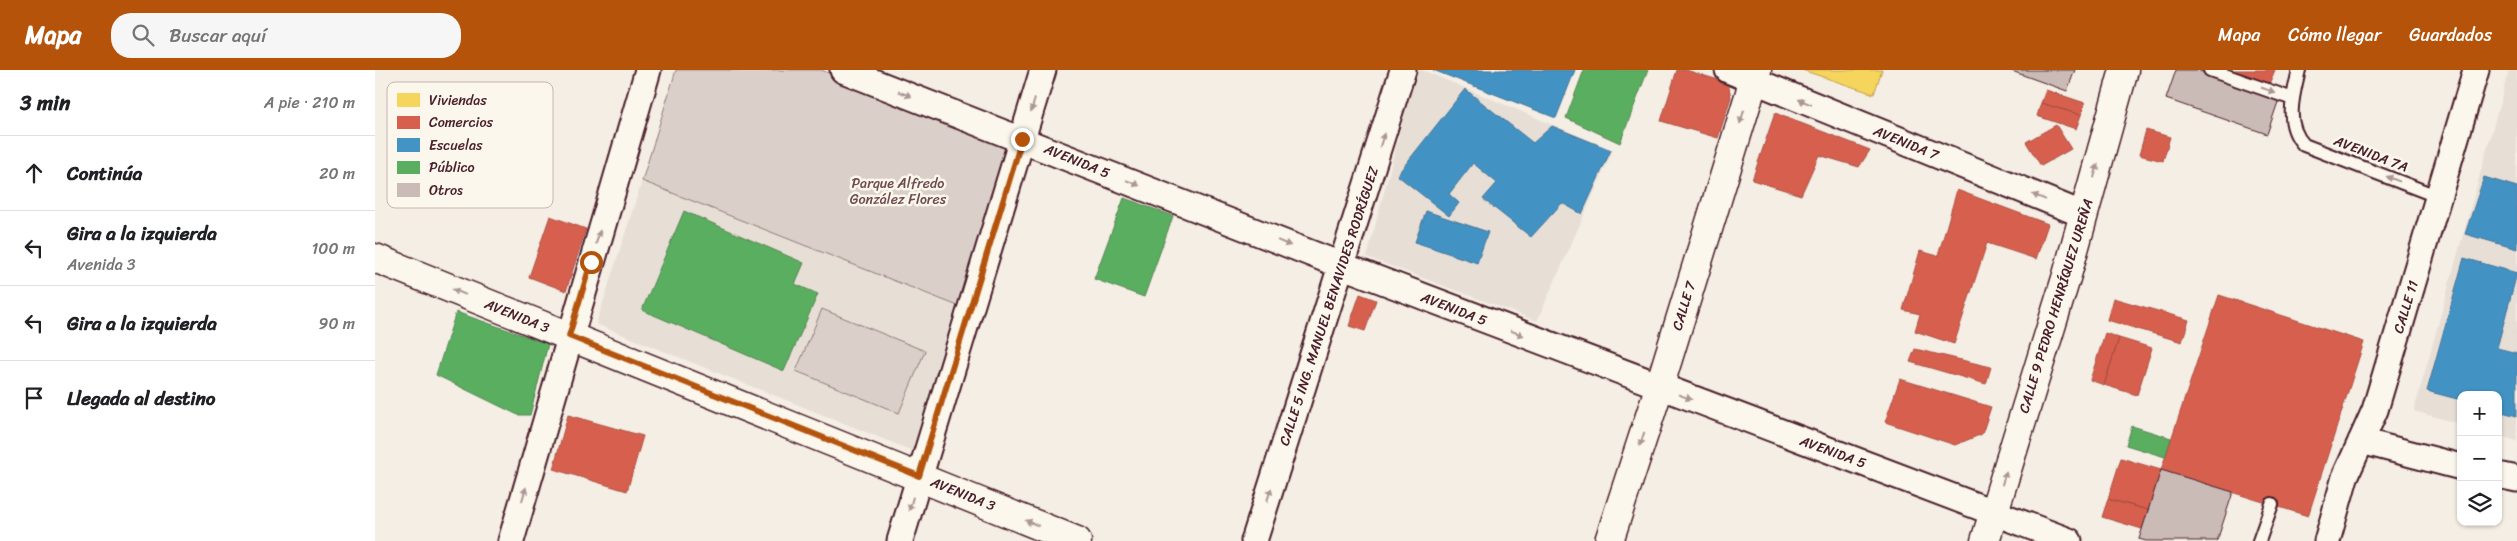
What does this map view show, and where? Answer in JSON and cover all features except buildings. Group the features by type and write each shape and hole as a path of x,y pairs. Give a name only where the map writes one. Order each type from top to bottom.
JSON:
{"main road":[{"name":"CALLE 9 PEDRO HENRÍQUEZ UREÑA","path":"1985,541 2084,215 2125,70"},
{"name":"CALLE 7","path":"1609,541 1659,388 1755,75"},
{"name":"AVENIDA 3","path":"375,258 1077,541"}],"street":[{"path":"511,541 569,336 648,70"},
{"name":"AVENIDA 5","path":"843,70 1659,388 2069,541"},
{"path":"900,541 1043,70"},
{"name":"CALLE 5 ING. MANUEL BENAVIDES RODRÍGUEZ","path":"1254,541 1343,266 1403,70"},
{"name":"AVENIDA 7","path":"1728,70 1755,75 2084,215"},
{"name":"CALLE 11","path":"2327,541 2345,477 2375,410 2476,70"},
{"path":"2361,441 2457,466"},
{"path":"2502,476 2517,479"}],"lane":[{"path":"2210,70 2293,99 2299,70"},
{"name":"AVENIDA 7A","path":"2293,99 2291,124 2295,135 2304,145 2439,197"},
{"path":"2259,541 2272,504"}],"shaded area":[{"path":"1416,70 1422,70 1613,150 1537,321 1367,257"},
{"path":"2509,70 2517,70 2517,441 2502,436 2502,391 2457,391 2457,423 2414,411"},
{"path":"642,181 958,306 913,451 596,324"}],"green space":[{"name":"Parque Alfredo González Flores","path":"676,70 821,70 1010,144 958,306 642,181"},
{"path":"822,309 925,351 899,413 796,371"}],"route":[{"path":"591,262 569,336 919,476 1022,139"}]}
